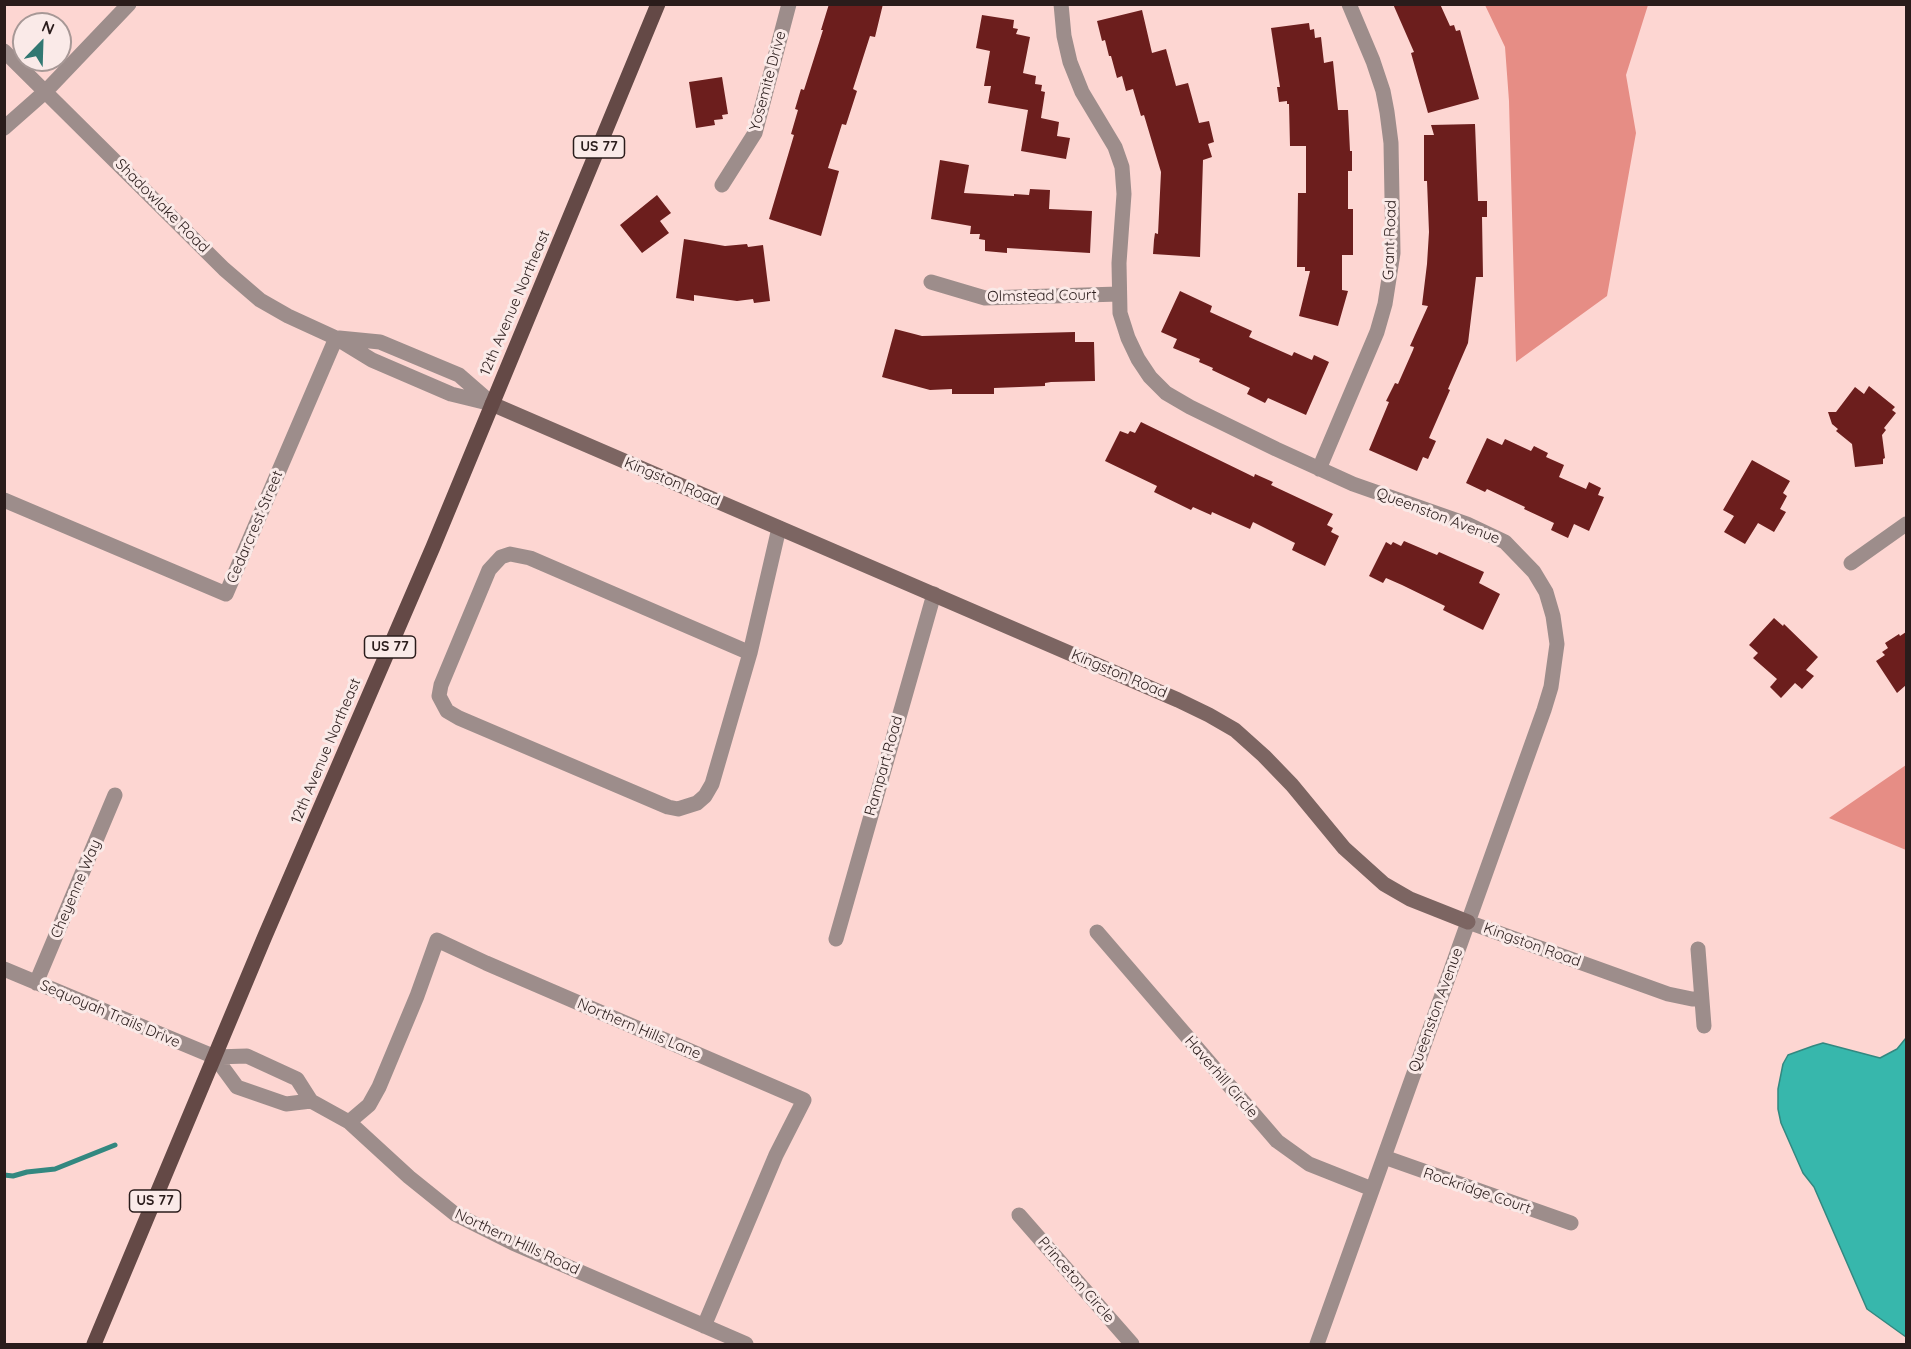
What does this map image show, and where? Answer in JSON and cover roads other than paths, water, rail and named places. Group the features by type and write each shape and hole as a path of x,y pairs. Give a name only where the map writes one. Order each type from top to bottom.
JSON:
{"main road":[{"name":"12th Avenue Northeast","path":"94,1344 492,404 658,4"}],"street":[{"path":"4,128 46,91 129,4"},
{"name":"Yosemite Drive","path":"722,185 755,133 789,4"},
{"name":"Queenston Avenue","path":"1061,4 1064,36 1070,62 1082,92 1115,147 1122,167 1124,194 1120,313 1133,349 1150,377 1166,393 1190,407 1319,469 1353,484 1467,524 1505,542 1534,572 1546,592 1553,616 1557,644 1551,687 1317,1344"},
{"name":"Grant Road","path":"1319,469 1377,332 1385,304 1393,253 1391,144 1387,112 1373,61 1349,4"},
{"name":"Shadowlake Road","path":"4,51 244,288 260,300 336,338 380,342 459,375 492,404"},
{"name":"Olmstead Court","path":"931,282 985,298 1119,294"},
{"name":"Cedarcrest Street","path":"4,500 226,594 336,338"},
{"name":"Kingston Road","path":"492,404 1178,700 1235,730 1264,756 1344,848 1384,884 1410,899 1668,994 1701,999"},
{"path":"1851,563 1906,524"},
{"path":"750,653 530,558 510,554 501,557 489,570 441,685 439,696 447,711 467,722 669,807 678,809 697,803 712,784 750,653 779,528"},
{"name":"Rampart Road","path":"836,939 934,594"},
{"name":"Cheyenne Way","path":"36,983 115,795"},
{"name":"Haverhill Circle","path":"1097,932 1277,1141 1309,1164 1372,1189"},
{"name":"Northern Hills Lane","path":"349,1122 369,1105 379,1087 417,996 437,940 804,1100 776,1155 704,1326"},
{"path":"1698,949 1704,1026"},
{"name":"Sequoyah Trails Drive","path":"4,969 215,1057"},
{"name":"Northern Hills Road","path":"215,1057 247,1056 297,1079 311,1101 349,1122 409,1177 455,1214 513,1243 747,1344"},
{"path":"215,1057 237,1087 286,1104 311,1101"},
{"name":"Rockridge Court","path":"1384,1157 1571,1223"},
{"name":"Princeton Circle","path":"1019,1215 1132,1344"}],"water":[{"path":"1906,1038 1906,1337 1867,1309 1814,1187 1803,1173 1781,1123 1778,1089 1783,1064 1788,1055 1823,1043 1880,1058 1897,1049"}],"waterway":[{"path":"4,1175 13,1176 55,1169 115,1145"}]}
